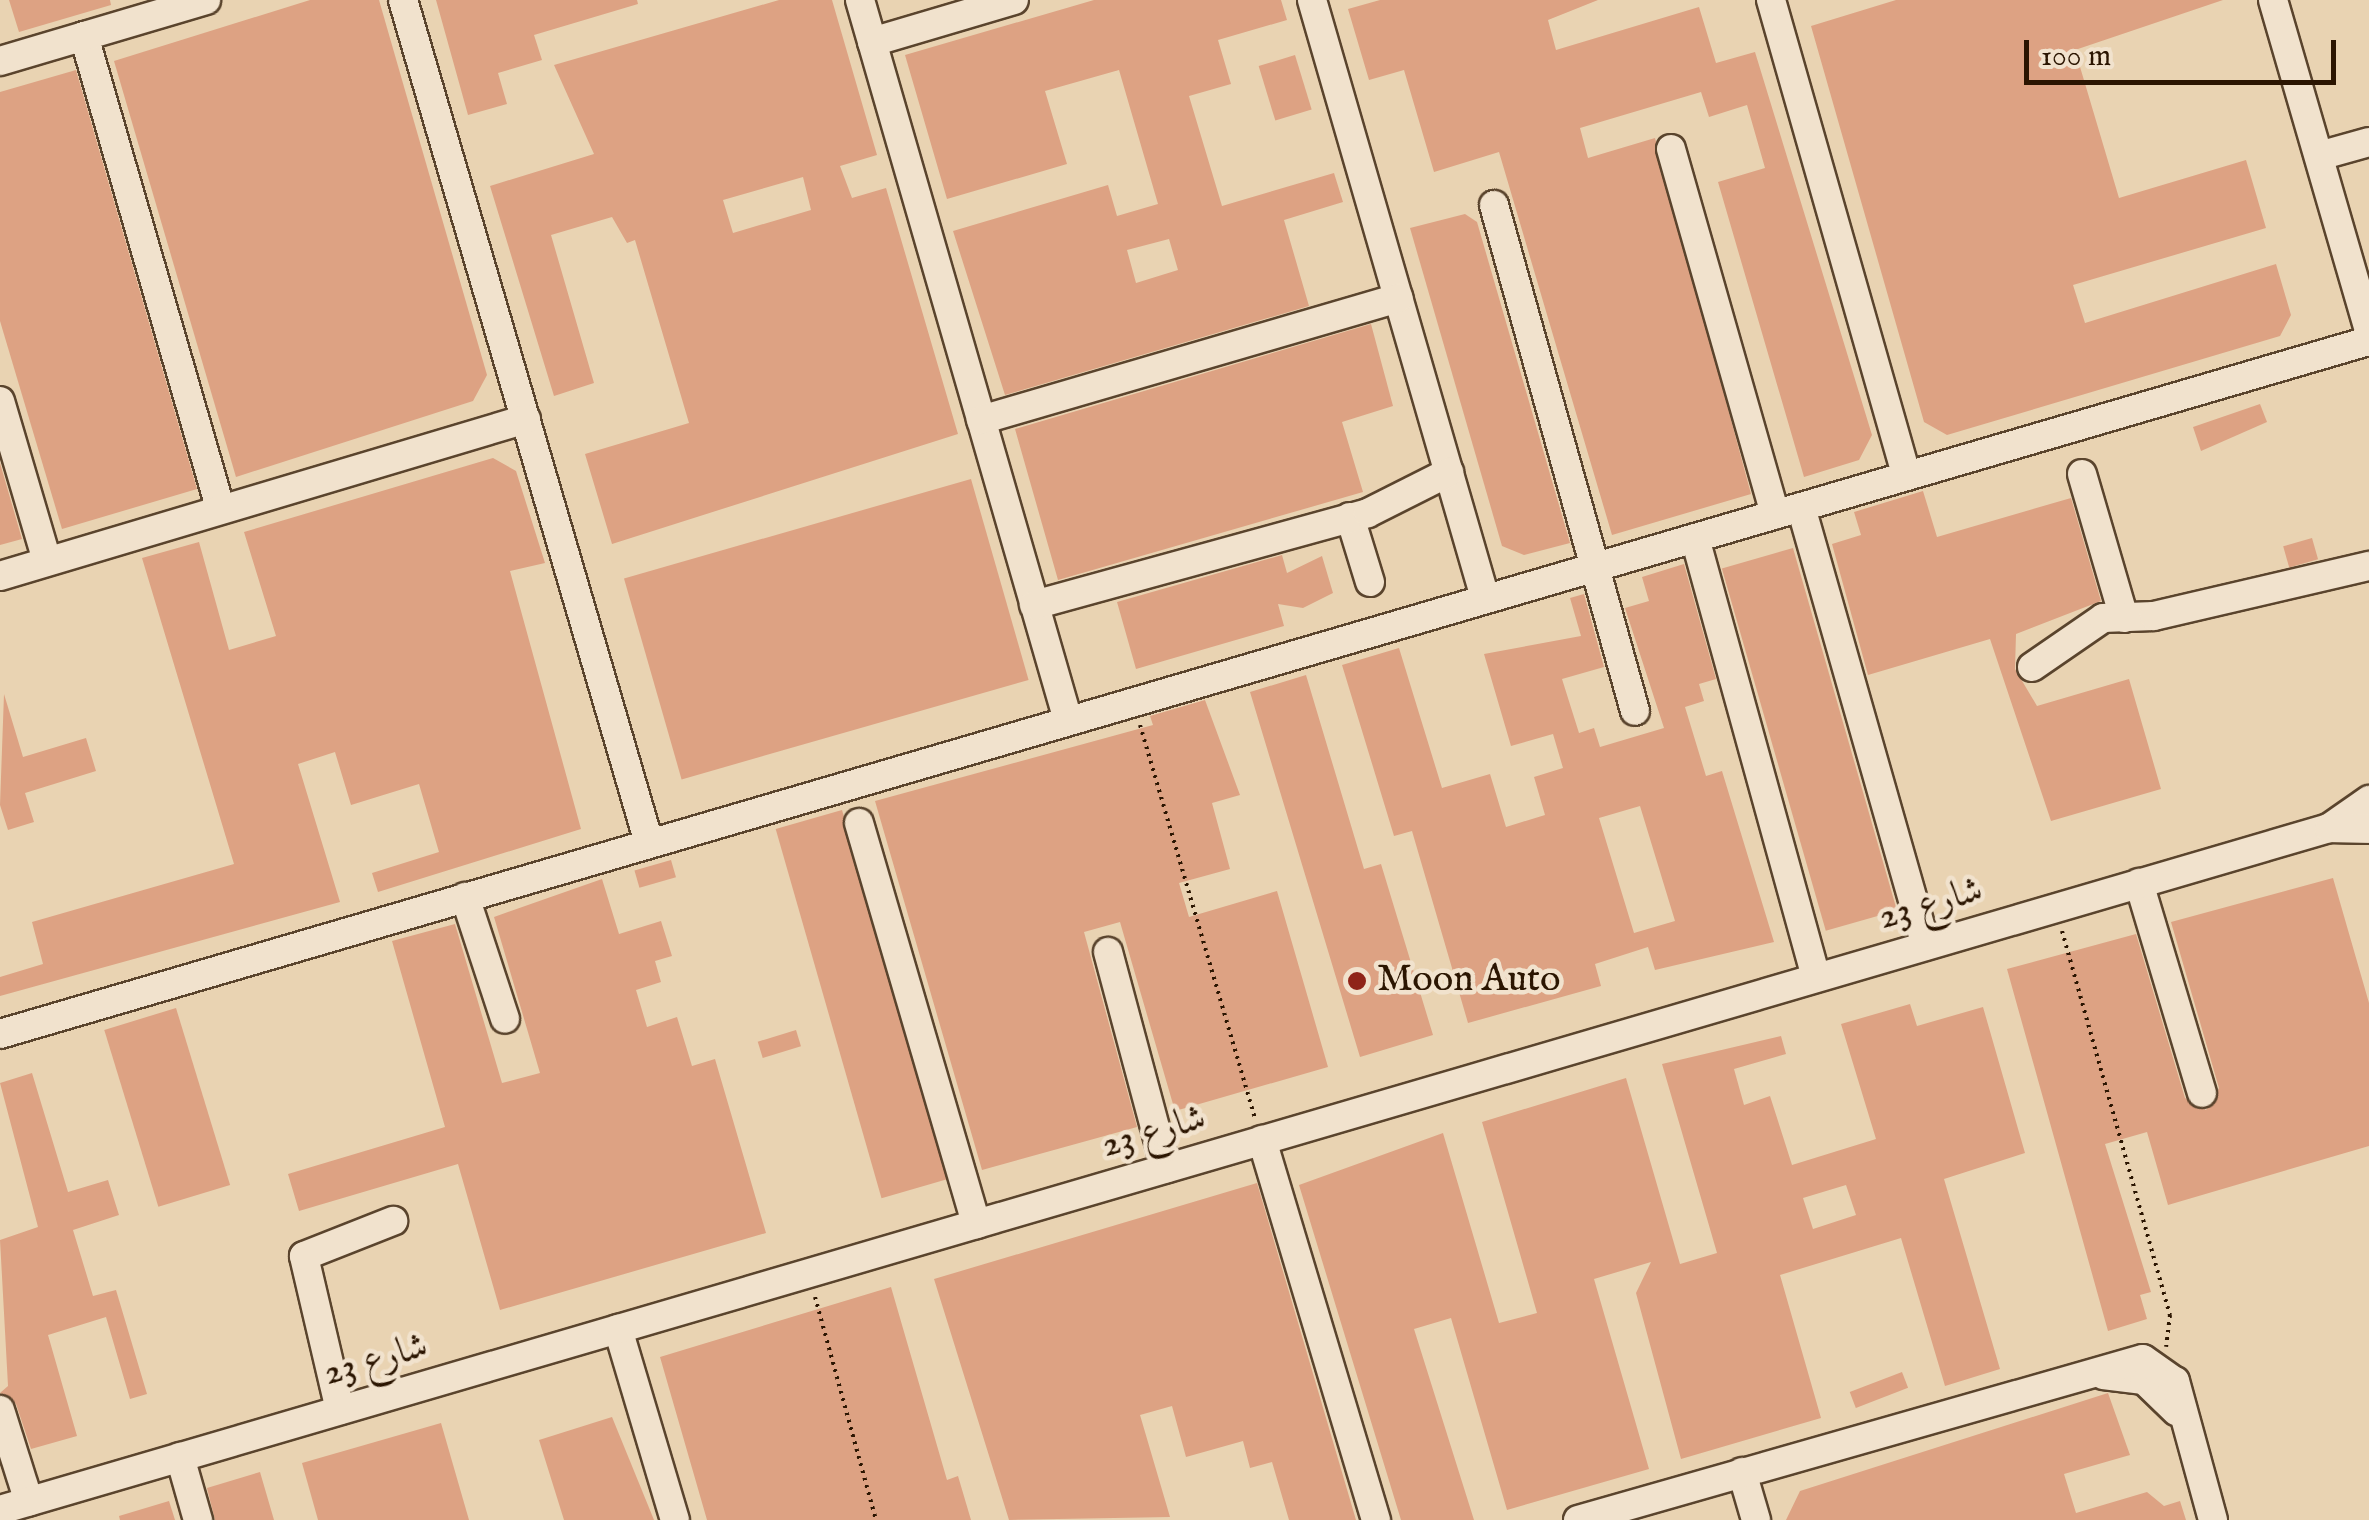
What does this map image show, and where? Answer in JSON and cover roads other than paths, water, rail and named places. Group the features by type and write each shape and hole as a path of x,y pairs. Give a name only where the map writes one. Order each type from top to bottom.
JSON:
{"street":[{"path":"0,61 206,0"},
{"path":"403,0 650,842"},
{"path":"860,0 1068,720"},
{"path":"872,42 1014,0"},
{"path":"1312,0 1485,598"},
{"path":"1771,0 1907,476"},
{"path":"2273,0 2369,330"},
{"path":"84,36 221,510"},
{"path":"2318,156 2369,142"},
{"path":"1671,149 1926,946"},
{"path":"1494,205 1635,710"},
{"path":"981,420 1399,298"},
{"path":"0,1034 2369,341"},
{"path":"0,401 48,562"},
{"path":"0,576 526,419"},
{"path":"1034,604 1350,518 1449,472"},
{"path":"2082,474 2124,618"},
{"path":"1350,518 1370,582"},
{"path":"1695,538 1816,978"},
{"path":"2032,667 2084,626 2369,566"},
{"name":"شارع 23","path":"2329,828 2369,800"},
{"path":"859,823 976,1224"},
{"name":"شارع 23","path":"0,1510 2329,828 2369,828"},
{"path":"2139,883 2202,1093"},
{"path":"465,897 505,1018"},
{"path":"1108,952 1166,1168"},
{"path":"1262,1140 1376,1520"},
{"path":"340,1410 304,1256 393,1221"},
{"path":"618,1328 676,1520"},
{"path":"1578,1520 2122,1359 2161,1366 2175,1381 2213,1520"},
{"path":"2062,1378 2144,1380 2188,1432"},
{"path":"0,1410 29,1502"},
{"path":"180,1458 198,1520"},
{"path":"1742,1472 1756,1520"}],"place":[{"name":"Moon Auto","path":"1357,981"}]}
